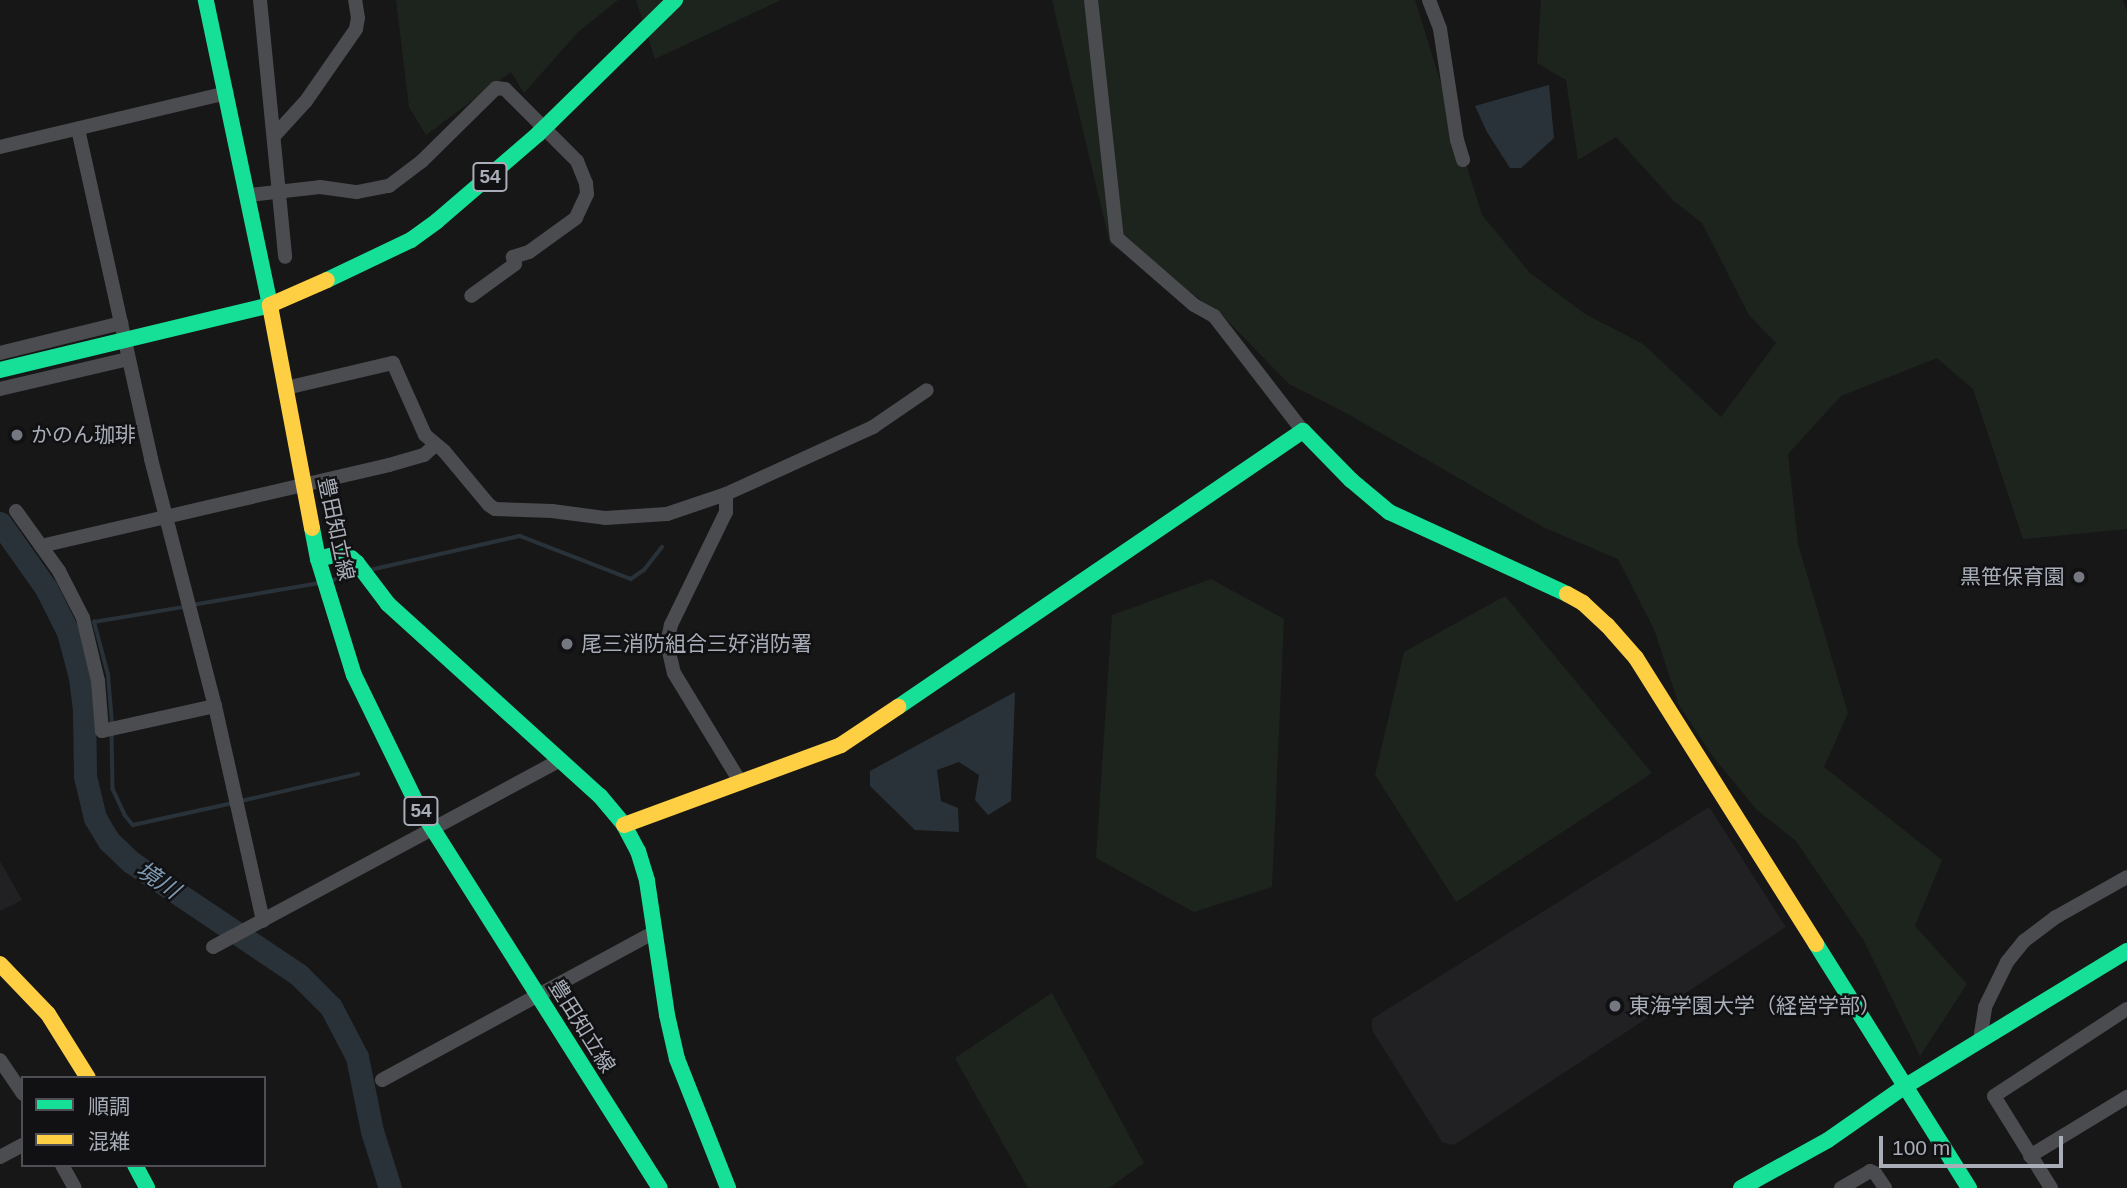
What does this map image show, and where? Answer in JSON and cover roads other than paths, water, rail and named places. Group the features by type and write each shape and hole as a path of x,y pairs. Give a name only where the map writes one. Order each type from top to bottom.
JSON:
{"street":[{"name":"豊田知立線","path":"206,0 270,304 318,559 354,675 393,758 433,830 660,1188"},
{"path":"260,0 285,257"},
{"path":"274,136 306,101 356,29 359,18 355,0"},
{"name":"54","path":"270,304 342,274 411,240 438,221 538,134 675,0"},
{"path":"1091,0 1117,238 1194,305 1214,316 1303,430 1351,480 1389,512 1530,575 1583,603 1636,657 1969,1188"},
{"path":"1429,0 1440,29 1457,140 1463,160"},
{"path":"248,195 320,187 357,192 389,186 422,160 496,88 505,89 580,166 587,194 576,218 529,252 513,257 515,264 471,296"},
{"path":"0,147 227,93"},
{"path":"79,129 128,359 215,706 258,923"},
{"path":"0,370 270,304"},
{"path":"0,354 121,323"},
{"path":"0,389 128,359"},
{"path":"286,388 393,362 410,406 434,446 444,452 471,487 495,509 552,511 605,518 652,516 726,494 873,427 927,390"},
{"path":"624,825 823,752 857,735 1303,430"},
{"path":"41,546 424,455 434,446"},
{"path":"726,494 726,512 671,625 667,643 674,673 741,783"},
{"path":"16,511 74,599 86,627 99,681 102,731 215,706"},
{"path":"318,559 334,555 351,558 357,563 388,604 600,796 624,825 643,864 677,1059 728,1188"},
{"path":"216,946 561,760"},
{"path":"1980,1040 1985,1007 2007,962 2024,941 2056,917 2127,877"},
{"path":"382,1080 655,932"},
{"path":"1741,1188 1828,1140 1904,1087 2127,951"},
{"path":"0,964 48,1014 87,1076"},
{"path":"2051,1188 1994,1096 1996,1091 2127,1009"},
{"path":"2,1065 21,1091"},
{"path":"2030,1156 2127,1097"},
{"path":"0,1157 21,1146"},
{"path":"63,1167 75,1188"},
{"path":"136,1167 147,1188"},
{"path":"1841,1188 1870,1171 1875,1173 1885,1188"}],"waterway":[{"name":"境川","path":"0,523 46,588 68,632 80,677 84,710 85,776 95,818 109,841 131,862 299,975 331,1007 357,1057 372,1131 390,1188"},
{"path":"370,570 520,536 631,579 644,570 662,547"},
{"path":"333,580 356,574"},
{"path":"192,605 319,583"},
{"path":"112,724 108,675 94,622 184,607"},
{"path":"112,731 113,789 125,815 133,825 233,803"},
{"path":"241,801 358,774"}],"place":[{"name":"かのん珈琲","path":"17,435"},
{"name":"黒笹保育園","path":"2079,577"},
{"name":"尾三消防組合三好消防署","path":"567,644"},
{"name":"東海学園大学（経営学部）","path":"1615,1006"}]}
